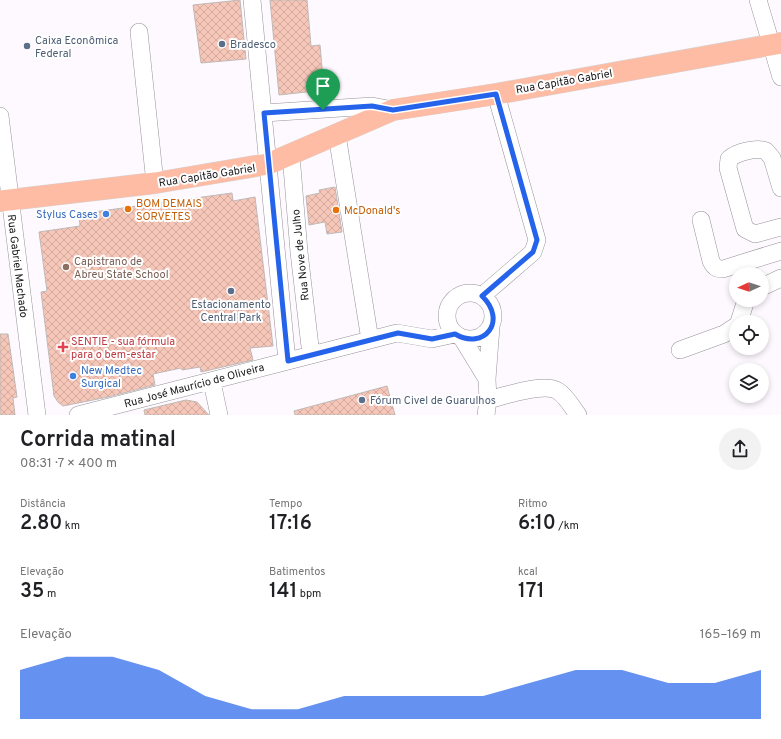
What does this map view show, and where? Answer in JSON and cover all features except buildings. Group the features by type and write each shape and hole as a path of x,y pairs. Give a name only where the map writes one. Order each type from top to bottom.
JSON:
{"main road":[{"name":"Rua Capitão Gabriel","path":"5,200 155,183 268,164 393,110 496,94 776,43"}],"street":[{"name":"Rua Nove de Julho","path":"252,0 288,361"},
{"path":"758,0 776,43 781,77"},
{"path":"139,32 155,183"},
{"path":"482,296 533,252 537,240 496,94"},
{"path":"264,113 372,106 393,110"},
{"name":"Rua Gabriel Machado","path":"0,116 5,200 37,415"},
{"path":"337,134 370,340"},
{"path":"781,187 772,158 766,151 756,150 738,154 729,159 728,168 745,228 755,234 781,227"},
{"name":"Rua Nove de Julho","path":"290,155 311,355"},
{"path":"701,220 711,261 713,266 718,269 723,269 781,251"},
{"path":"769,284 781,278"},
{"path":"486,379 448,321 450,306 460,295 468,292 482,296 491,304 494,316 491,327 486,379 487,408 539,388 549,388 557,390 565,396 578,415"},
{"path":"459,336 470,340 478,338 491,327"},
{"path":"680,350 724,334 729,331"},
{"name":"Rua José Maurício de Oliveira","path":"78,415 212,382 398,333 432,339 459,336"},
{"path":"212,382 219,415"}],"place":[{"name":"Bradesco","path":"222,44"},
{"name":"Caixa Econômica Federal","path":"27,46"},
{"name":"BOM DEMAIS SORVETES","path":"128,209"},
{"name":"McDonald's","path":"336,210"},
{"name":"Stylus Cases","path":"106,214"},
{"name":"Capistrano de Abreu State School","path":"66,267"},
{"name":"Estacionamento Central Park","path":"231,291"},
{"name":"SENTIE - sua fórmula para o bem-estar","path":"63,347"},
{"name":"New Medtec Surgical","path":"73,376"},
{"name":"Fórum Civel de Guarulhos","path":"362,400"}],"route":[{"path":"496,94 537,240 536,247 533,252 482,296 491,304 494,316 491,327 486,334 470,340 455,334 432,339 398,333 288,361 264,113 323,110 372,106 393,110 496,94"}]}
